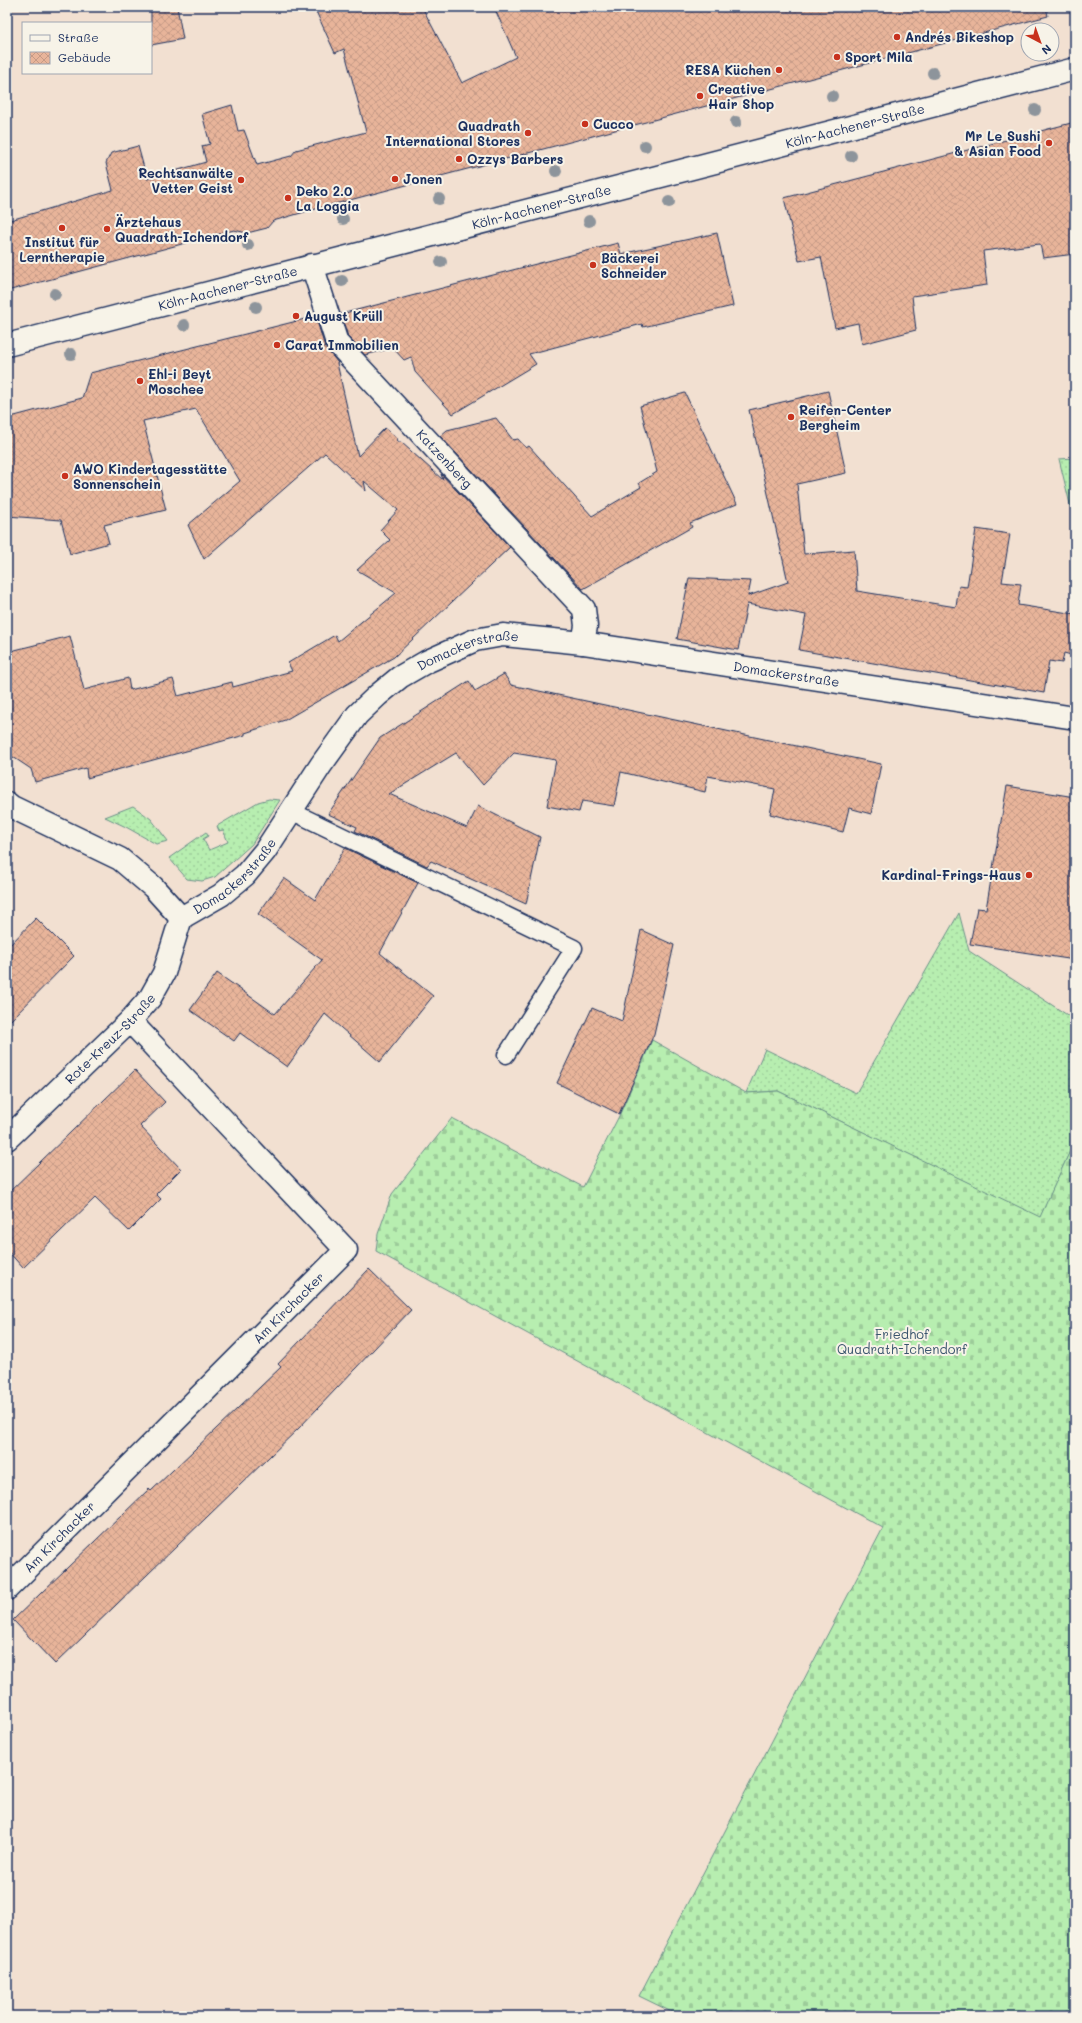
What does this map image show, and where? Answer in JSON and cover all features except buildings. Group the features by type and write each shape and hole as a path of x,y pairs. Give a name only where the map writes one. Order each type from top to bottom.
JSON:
{"street":[{"name":"Köln-Aachener-Straße","path":"7,345 1075,69"},
{"name":"Katzenberg","path":"312,265 337,343 584,609 586,626 584,643"},
{"name":"Domackerstraße","path":"7,802 12,807 120,859 153,887 181,918 221,895 245,874 265,851 321,765 357,715 378,695 400,677 426,662 475,640 503,635 584,643 1075,718"},
{"name":"Rote-Kreuz-Straße","path":"7,1139 130,1021 150,998 164,973 181,918"},
{"name":"Am Kirchacker","path":"7,1589 346,1250 130,1021"}],"lane":[{"path":"291,811 574,948 506,1055"}],"green space":[{"path":"1075,458 1075,525 1059,459"},
{"path":"269,799 280,800 252,844 215,877 202,881 187,879 169,858 206,832 208,836 203,839 209,850 228,842 223,830 219,831 217,826 258,802"},
{"path":"133,806 151,819 168,841 156,844 105,817"},
{"path":"959,913 969,951 1075,1020 1075,1140 1040,1218 778,1091 746,1093 765,1049 856,1093"},
{"name":"Friedhof Quadrath-Ichendorf","path":"652,1040 746,1093 778,1091 1040,1217 1075,1140 1075,2016 680,2016 639,1996 883,1528 376,1251 378,1234 392,1194 452,1118 583,1187 619,1116"}],"place":[{"name":"Andrés Bikeshop","path":"897,37"},
{"name":"Sport Mila","path":"837,57"},
{"name":"RESA Küchen","path":"779,70"},
{"name":"Creative Hair Shop","path":"700,96"},
{"name":"Cucco","path":"585,124"},
{"name":"Quadrath International Stores","path":"528,133"},
{"name":"Mr Le Sushi & Asian Food","path":"1049,143"},
{"name":"Ozzys Barbers","path":"459,159"},
{"name":"Jonen","path":"395,179"},
{"name":"Rechtsanwälte Vetter Geist","path":"241,180"},
{"name":"Deko 2.0 La Loggia","path":"288,198"},
{"name":"Institut für Lerntherapie","path":"62,228"},
{"name":"Ärztehaus Quadrath-Ichendorf","path":"107,229"},
{"name":"Bäckerei Schneider","path":"593,265"},
{"name":"August Krüll","path":"296,316"},
{"name":"Carat Immobilien","path":"277,345"},
{"name":"Ehl-i Beyt Moschee","path":"140,381"},
{"name":"Reifen-Center Bergheim","path":"791,417"},
{"name":"AWO Kindertagesstätte Sonnenschein","path":"65,476"},
{"name":"Kardinal-Frings-Haus","path":"1029,875"}]}
